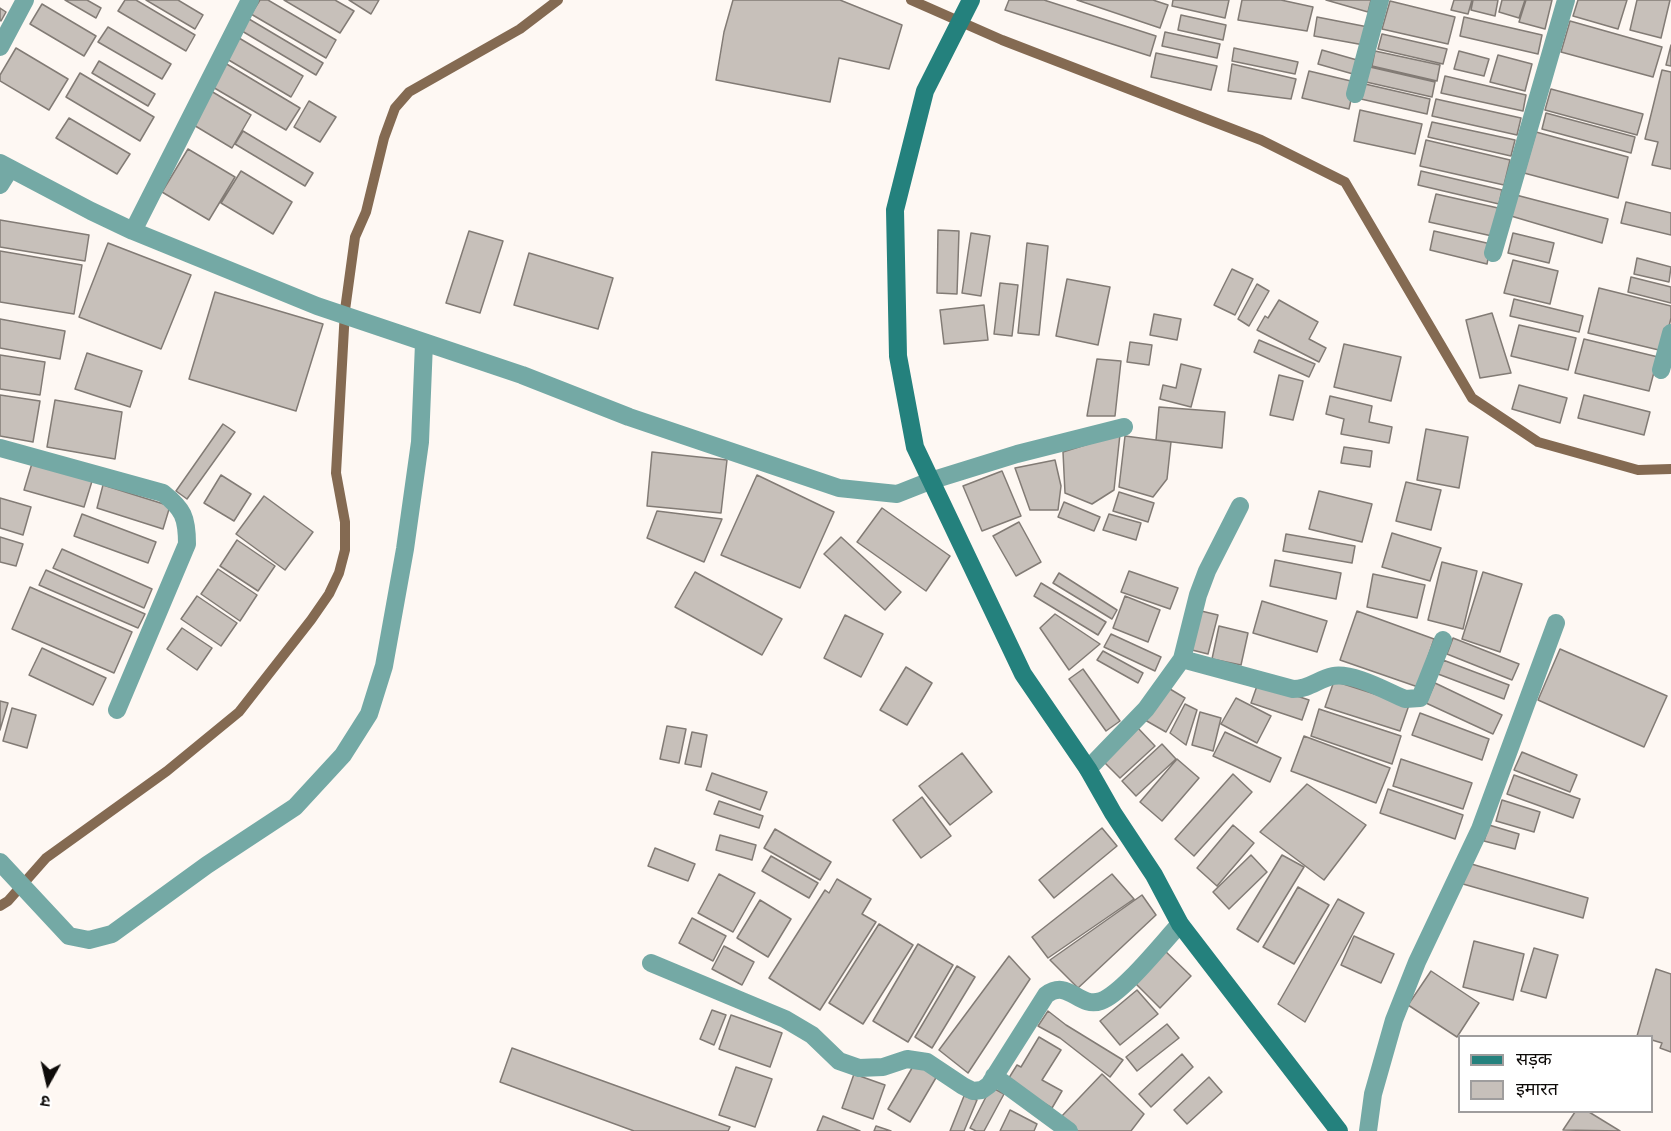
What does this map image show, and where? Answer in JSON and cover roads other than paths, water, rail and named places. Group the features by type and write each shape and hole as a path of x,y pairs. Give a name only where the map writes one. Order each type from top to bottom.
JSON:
{"street":[{"path":"0,47 25,0"},
{"path":"133,231 250,0"},
{"path":"971,0 925,91 895,210 898,356 915,447 1023,674 1088,769 1113,813 1154,875 1180,924 1339,1131"},
{"path":"1355,94 1380,0"},
{"path":"1493,253 1566,0"},
{"path":"0,185 5,166 133,231 317,306 522,375 628,417 839,489 897,494 930,481 1017,454 1124,427"},
{"path":"1661,370 1671,333"},
{"path":"2,865 69,936 89,940 112,934 207,865 295,807 343,755 369,714 384,666 405,549 420,442 424,343"},
{"path":"0,448 163,493 179,506 187,525 187,544 117,711"},
{"path":"1088,769 1146,709 1182,659 1198,595 1207,571 1240,506"},
{"path":"1368,1131 1373,1094 1394,1020 1417,962 1480,829 1556,623"},
{"path":"1182,659 1293,689 1304,689 1330,677 1350,676 1405,699 1414,699 1420,698 1443,640"},
{"path":"651,963 785,1019 812,1035 839,1061 860,1068 883,1067 907,1059 927,1062 974,1091 982,1090 989,1085 1046,995 1057,989 1063,989 1085,1001 1104,1000 1123,986 1180,924"},
{"path":"994,1076 1048,1124 1069,1131"}],"waterway":[{"path":"0,906 8,901 46,858 167,771 239,712 329,594 339,573 345,550 345,522 336,473 345,310 355,237 366,212 384,138 395,108 409,92 520,29 558,0"},
{"path":"911,0 1002,40 1261,140 1345,182 1472,398 1538,442 1638,470 1671,469"}]}
